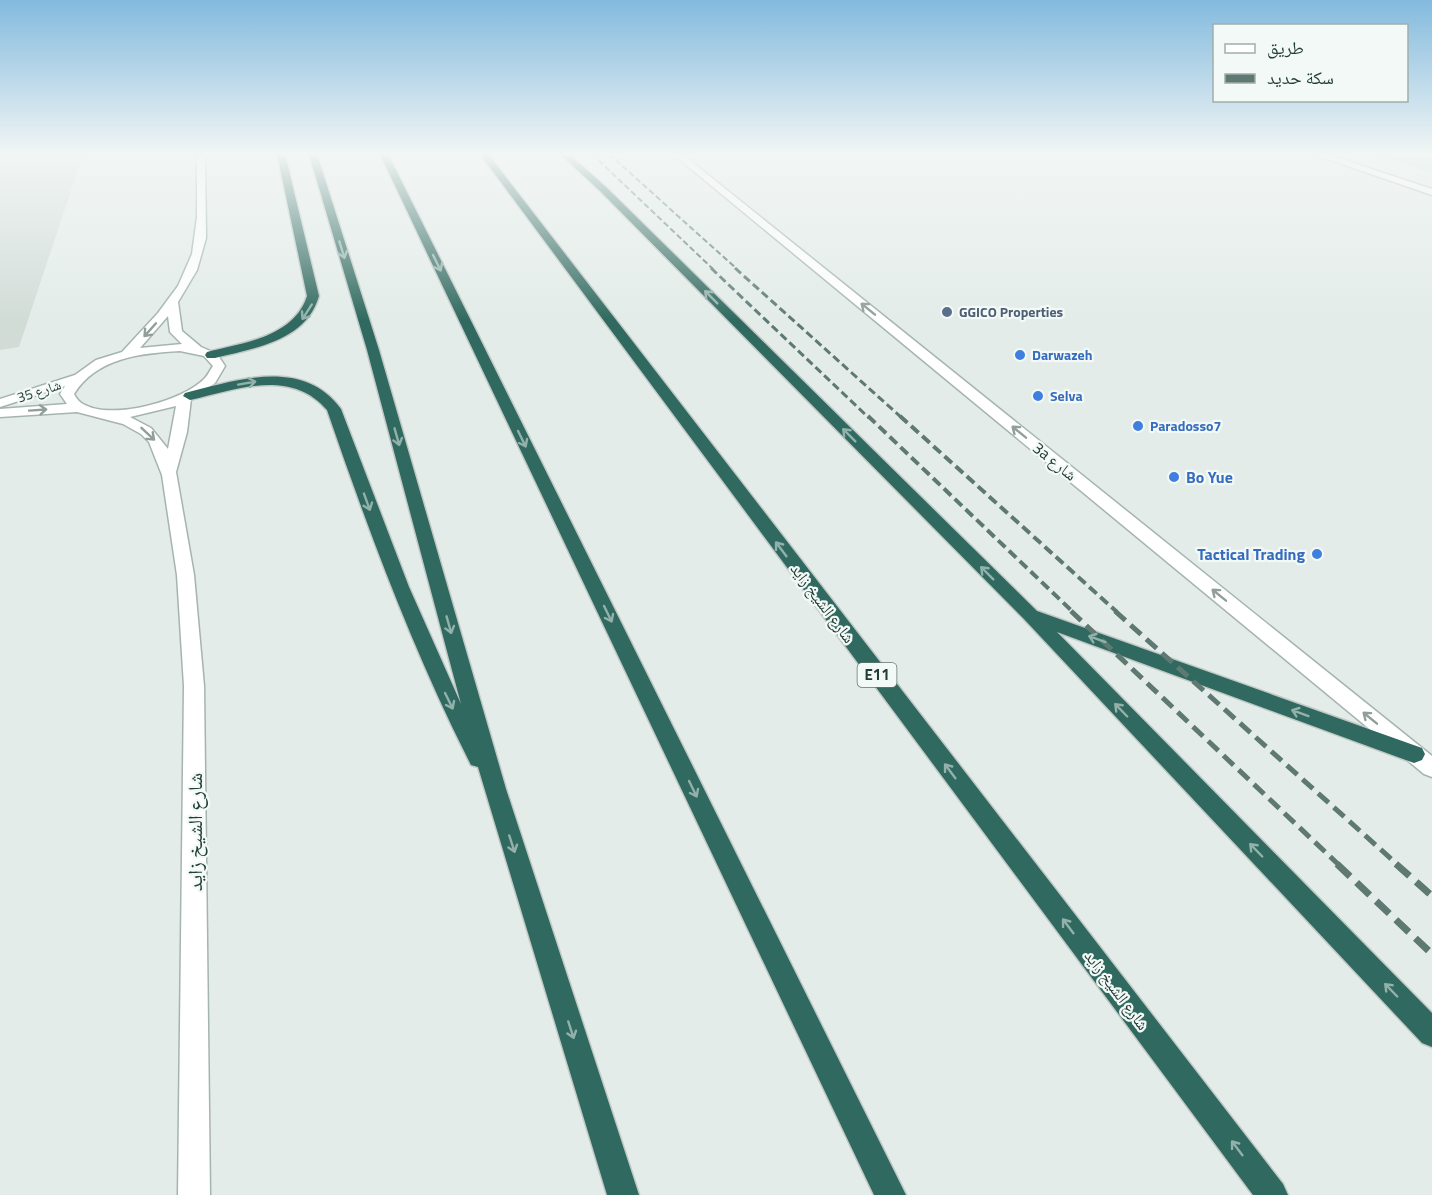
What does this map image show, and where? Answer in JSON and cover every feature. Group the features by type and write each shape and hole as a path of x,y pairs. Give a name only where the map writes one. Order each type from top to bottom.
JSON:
{"highway":[{"path":"211,355 282,333 308,314 313,296 294,210"},
{"path":"330,210 373,350 495,789 623,1195"},
{"path":"411,210 890,1195"},
{"name":"شارع الشيخ زايد","path":"526,210 1272,1195"},
{"path":"624,210 1029,614 1432,1033"},
{"path":"187,398 234,386 280,380 298,383 315,390 328,399 334,409 392,572 415,628 442,688 495,789"},
{"path":"1029,614 1414,754"}],"street":[{"path":"125,355 147,334 173,303 199,247 200,210"},
{"name":"3a شارع","path":"754,210 1432,768"},
{"path":"109,415 161,407 187,398 203,388 218,373 217,360 196,349 176,332 173,303"},
{"path":"125,355 163,348 196,349"},
{"name":"شارع 35","path":"0,403 78,378 106,361 125,355"},
{"path":"76,408 69,402 67,394 78,378"},
{"path":"169,471 187,398"},
{"name":"شارع 35","path":"0,413 76,408 90,413 109,415"},
{"path":"109,415 129,420 144,429 155,440 169,471"},
{"name":"شارع الشيخ زايد","path":"169,471 188,588 195,680 194,1195"}],"shaded area":[{"path":"0,210 65,210 19,347 0,350"}],"railway":[{"path":"651,210 713,269"},
{"path":"671,210 737,269"},
{"path":"711,268 869,418"},
{"path":"735,268 902,418"},
{"path":"868,416 1073,612"},
{"path":"900,416 1117,612"},
{"path":"1071,611 1339,865"},
{"path":"1115,611 1398,865"},
{"path":"1337,864 1432,954"},
{"path":"1396,864 1432,896"}],"place":[{"name":"GGICO Properties","path":"947,312"},
{"name":"Darwazeh","path":"1020,355"},
{"name":"Selva","path":"1038,396"},
{"name":"Paradosso7","path":"1138,426"},
{"name":"Bo Yue","path":"1174,477"},
{"name":"Tactical Trading","path":"1317,554"}]}
